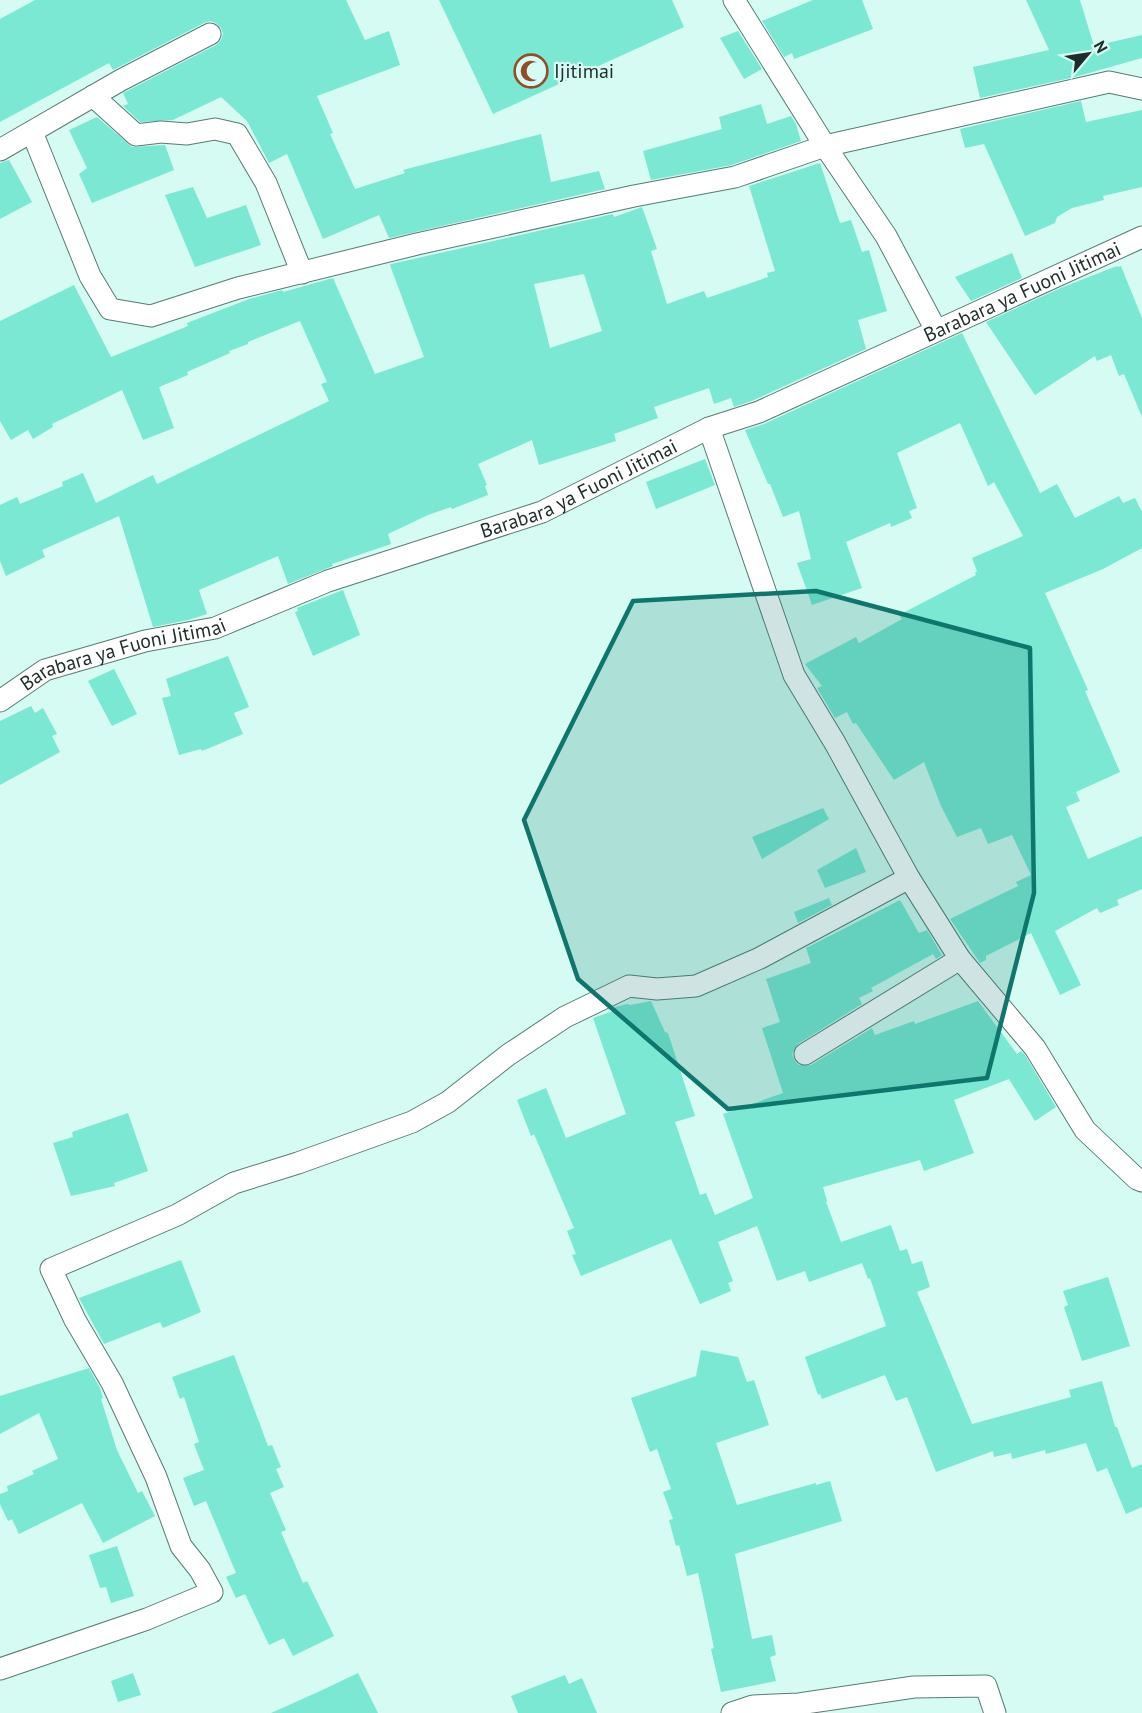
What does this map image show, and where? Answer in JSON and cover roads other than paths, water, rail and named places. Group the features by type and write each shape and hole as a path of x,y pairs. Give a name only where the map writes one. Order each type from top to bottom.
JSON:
{"street":[{"path":"734,0 825,146 886,236 936,330"},
{"path":"0,150 93,96 210,34"},
{"path":"32,132 90,276 110,309 151,316 238,288 417,244 634,196 735,177 825,146 1109,82 1142,89"},
{"path":"93,96 136,135 161,132 187,134 215,129 237,134 266,183 302,273"},
{"name":"Barabara ya Fuoni Jitimai","path":"0,701 45,670 145,641 215,628 328,582 542,512 709,428 759,412 1142,237"},
{"path":"709,428 794,675 835,743 909,878 960,959 1035,1048 1085,1130 1137,1179 1142,1181"},
{"path":"0,1669 147,1619 212,1592 200,1570 181,1546 156,1477 112,1383 75,1320 51,1269 177,1215 234,1183 298,1163 412,1122 448,1102 508,1055 565,1017 629,986 657,989 696,986 760,958 909,878"},
{"path":"805,1054 960,959"},
{"path":"732,1713 753,1707 799,1704 914,1687 986,1686 995,1713"}],"place":[{"name":"Ijitimai","path":"531,71"}]}
